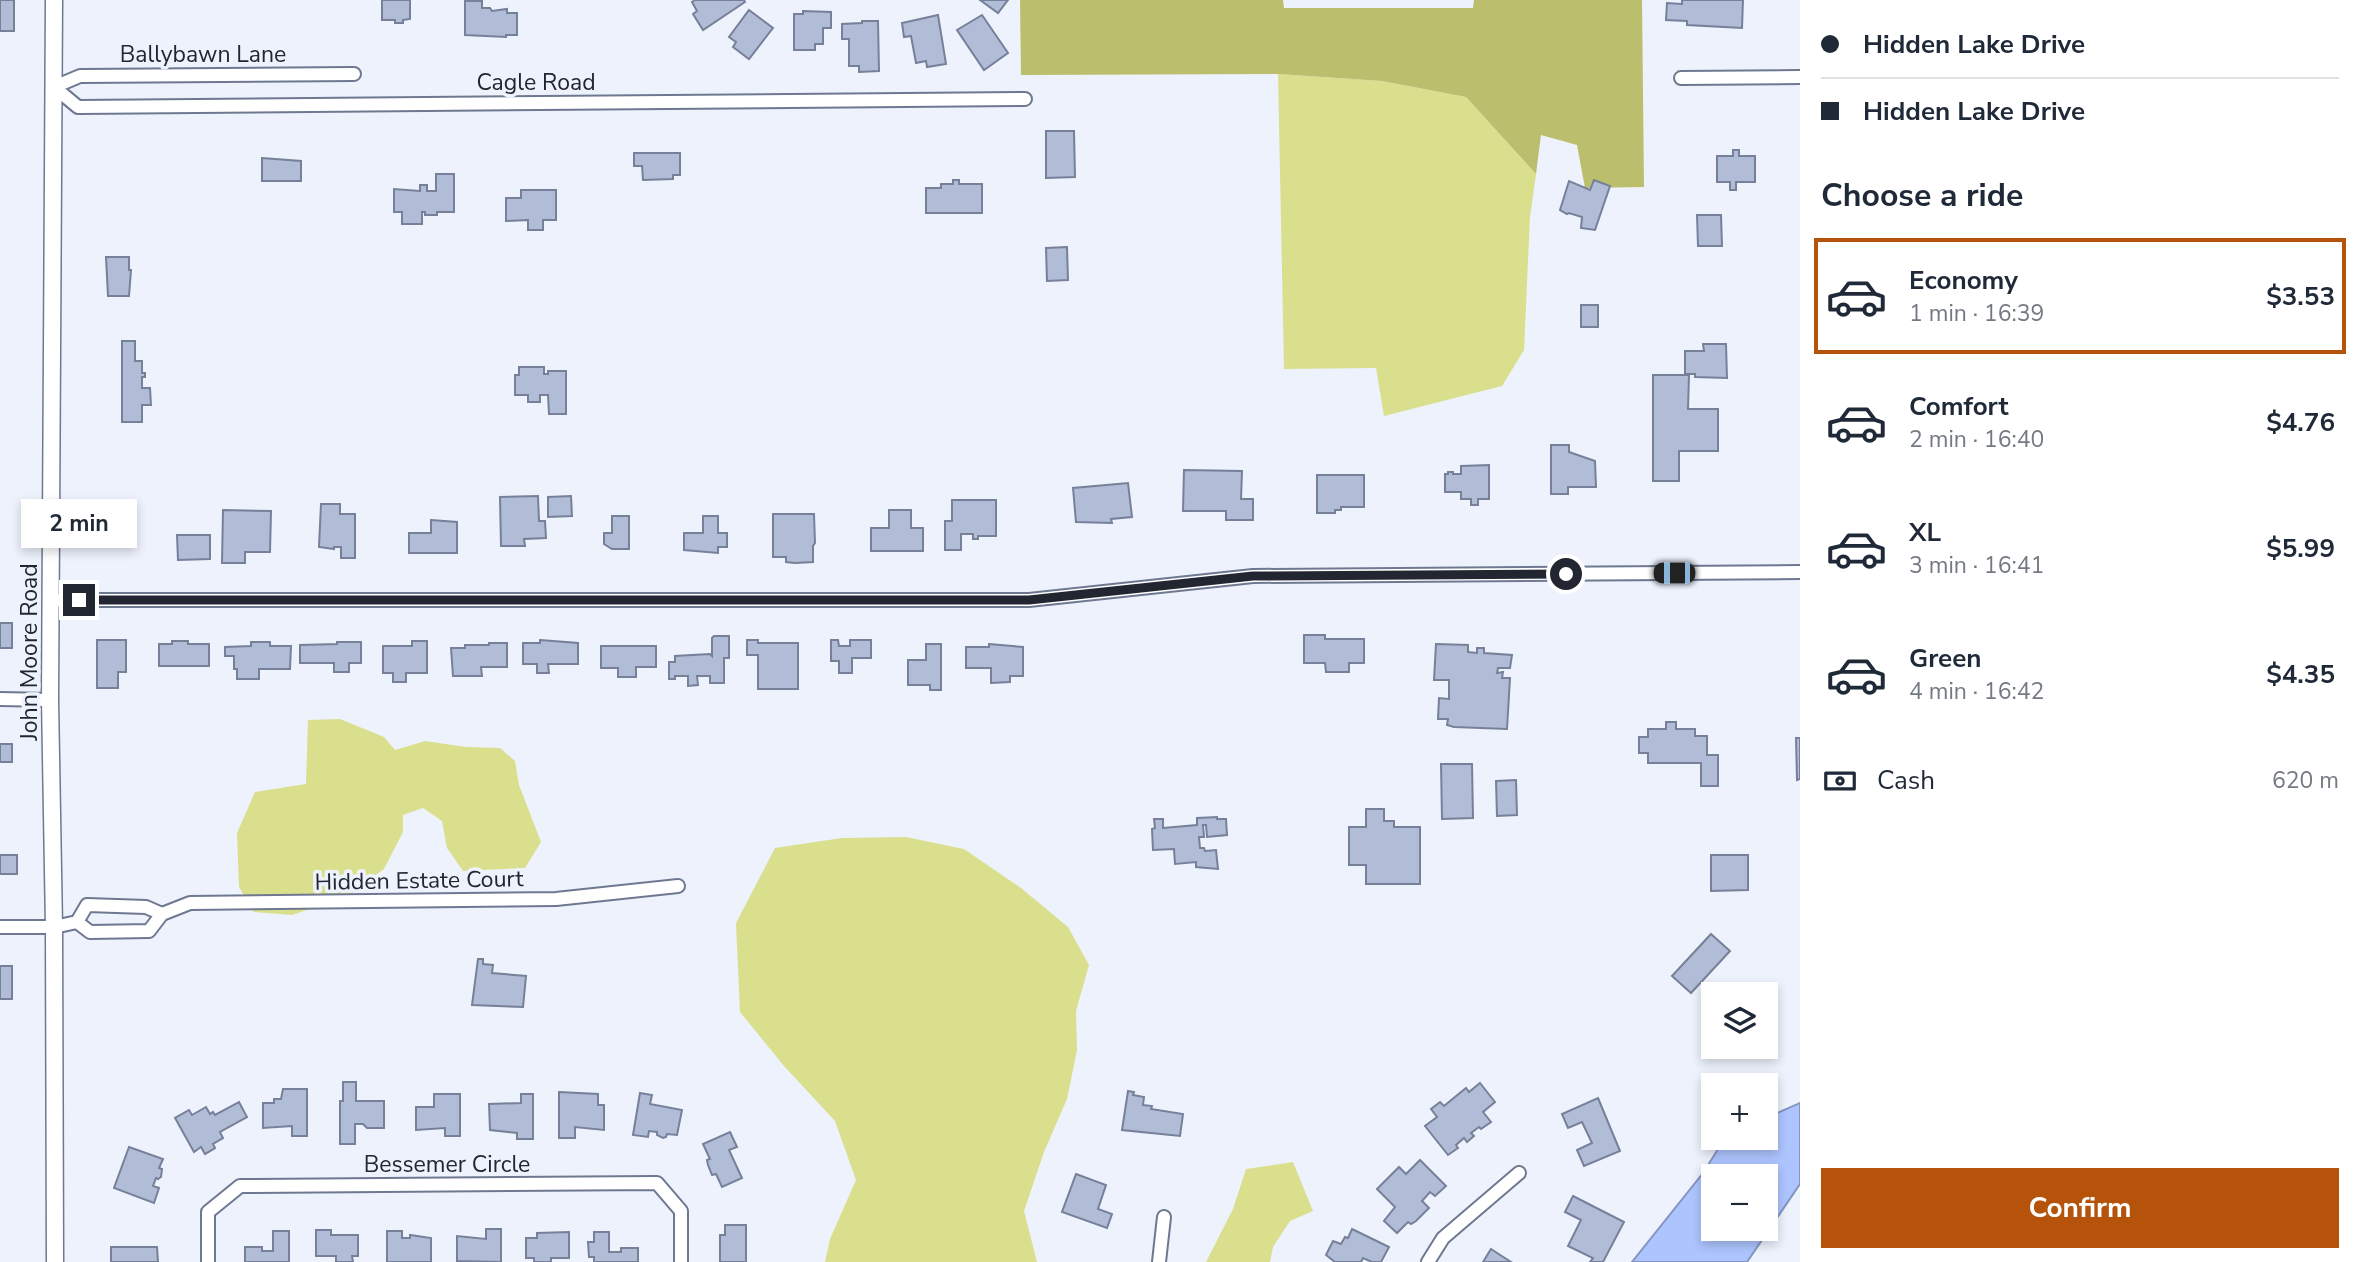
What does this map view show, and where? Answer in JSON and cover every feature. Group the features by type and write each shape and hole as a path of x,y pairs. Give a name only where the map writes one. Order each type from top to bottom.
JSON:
{"street":[{"name":"John Moore Road","path":"54,0 50,700 55,1262"},
{"name":"Ballybawn Lane","path":"54,87 80,76 354,74"},
{"path":"1681,78 1800,77"},
{"name":"Cagle Road","path":"54,87 78,107 1025,99"},
{"path":"51,600 1029,600 1253,576 1800,572"},
{"path":"0,699 50,700"},
{"name":"Hidden Estate Court","path":"77,922 90,932 149,931 162,914 190,903 556,899 678,886"},
{"name":"Hidden Estate Court","path":"0,927 54,927 77,922 87,905 146,907 162,914"},
{"path":"116,932 117,907"},
{"path":"1428,1262 1443,1238 1519,1173"},
{"name":"Bessemer Circle","path":"208,1262 208,1212 240,1186 657,1183 681,1211 681,1262"},
{"path":"1159,1262 1164,1217"}],"green space":[{"path":"1020,0 1283,0 1284,8 1473,8 1474,0 1642,0 1644,187 1585,188 1577,145 1541,135 1536,174 1466,97 1382,81 1278,74 1021,75"},
{"path":"1278,74 1382,81 1466,97 1536,174 1530,217 1524,350 1502,386 1384,416 1376,368 1284,369"},
{"path":"340,719 384,737 395,750 425,741 466,747 500,748 515,761 519,785 541,842 525,868 463,871 447,848 442,821 423,808 403,815 403,832 384,869 348,896 292,915 254,912 239,887 237,833 255,792 306,784 308,720"},
{"path":"906,837 964,849 1021,888 1068,927 1089,965 1076,1011 1077,1050 1067,1099 1044,1152 1024,1211 1037,1262 825,1262 830,1239 856,1180 835,1121 784,1066 740,1012 736,923 775,848 842,838"},
{"path":"1293,1162 1313,1211 1290,1221 1273,1247 1270,1262 1206,1262 1233,1209 1246,1169"}],"water":[{"path":"1800,1103 1800,1184 1778,1216 1778,1164 1709,1164 1717,1150 1778,1150 1778,1113"},
{"path":"1701,1176 1701,1241 1761,1241 1747,1262 1632,1262"}],"building":[{"path":"0,0 14,0 14,31 0,31"},
{"path":"382,0 410,0 410,19 403,20 403,23 382,20"},
{"path":"980,0 1008,0 998,13"},
{"path":"1682,0 1743,0 1742,28 1687,25 1687,21 1666,20 1667,3 1682,4"},
{"path":"465,1 482,1 482,8 490,8 492,11 507,9 507,13 517,13 517,35 465,35"},
{"path":"692,2 745,2 703,30 693,14 697,11"},
{"path":"749,10 773,28 749,59 733,47 736,42 729,37"},
{"path":"803,11 831,12 831,28 823,28 823,44 815,44 815,50 794,50 794,14 803,14"},
{"path":"938,15 946,64 927,67 926,61 916,63 911,36 904,37 902,23"},
{"path":"982,15 1008,53 984,70 957,30"},
{"path":"878,21 879,71 859,72 859,66 849,66 849,39 842,39 842,24"},
{"path":"1046,131 1074,131 1075,177 1046,178"},
{"path":"1733,150 1739,150 1739,156 1755,156 1755,182 1736,182 1736,190 1730,190 1730,182 1717,182 1717,156 1733,156"},
{"path":"634,153 680,153 680,175 673,175 673,179 643,180 642,166 634,166"},
{"path":"262,158 301,161 301,181 262,181"},
{"path":"436,174 454,174 454,212 425,215 425,212 422,212 422,224 402,224 402,212 394,212 394,189 420,191 420,185 427,185 427,191 436,191"},
{"path":"953,180 959,180 959,184 982,184 982,213 926,213 926,188 941,188 941,184 953,184"},
{"path":"1594,180 1610,186 1595,230 1581,228 1582,217 1560,210 1569,181 1590,190"},
{"path":"521,190 556,190 556,220 543,220 543,230 528,230 528,220 506,221 506,198 521,198"},
{"path":"1697,215 1721,215 1722,246 1698,246"},
{"path":"1067,247 1068,280 1047,281 1046,248"},
{"path":"106,257 129,257 129,296 108,296"},
{"path":"1581,305 1598,305 1598,327 1581,327"},
{"path":"122,341 135,341 135,361 142,361 142,373 145,373 145,377 142,377 142,388 150,388 151,405 142,405 142,422 122,422"},
{"path":"1703,344 1726,344 1727,378 1685,374 1685,351 1704,351"},
{"path":"519,367 544,367 544,374 548,374 548,371 566,371 566,414 549,414 548,395 540,395 540,402 528,402 528,395 515,395 515,375 519,375"},
{"path":"1653,375 1689,375 1688,409 1718,409 1718,451 1679,451 1679,481 1653,481"},
{"path":"1551,445 1569,445 1569,452 1595,461 1596,487 1568,487 1568,494 1551,494"},
{"path":"1489,465 1489,499 1478,499 1478,505 1471,505 1471,499 1461,499 1461,492 1445,492 1445,474 1448,472 1461,474 1461,466"},
{"path":"1184,470 1242,471 1241,499 1253,499 1253,520 1226,520 1226,511 1183,511"},
{"path":"1317,475 1364,475 1364,507 1341,507 1341,510 1335,510 1335,513 1317,513"},
{"path":"1128,483 1132,517 1111,519 1112,523 1076,522 1073,488"},
{"path":"538,496 539,521 545,521 546,538 524,539 525,546 501,546 500,497"},
{"path":"571,496 572,516 548,517 548,497"},
{"path":"952,500 996,500 996,536 978,536 978,539 973,539 973,534 961,534 961,550 945,550 945,521 952,521"},
{"path":"103,503 123,503 123,535 103,535"},
{"path":"321,504 340,504 340,514 355,514 355,558 341,558 341,547 319,547"},
{"path":"223,510 271,511 270,552 245,552 245,563 222,563"},
{"path":"889,510 911,510 911,528 923,528 923,551 871,551 871,528 889,528"},
{"path":"773,514 814,514 813,562 786,562 786,557 773,557"},
{"path":"612,516 629,516 629,549 612,549 604,544 604,533 612,533"},
{"path":"703,516 718,516 718,533 727,533 727,547 718,547 718,553 684,550 684,533 703,533"},
{"path":"431,520 457,522 457,553 409,553 409,533 431,533"},
{"path":"177,535 210,535 210,559 178,560"},
{"path":"0,623 12,623 12,648 0,648"},
{"path":"1304,635 1325,635 1325,639 1364,639 1364,663 1349,663 1349,672 1326,672 1325,663 1304,663"},
{"path":"714,636 729,636 729,658 724,658 724,683 710,683 710,676 697,676 698,685 688,686 688,676 669,679 669,662 675,662 675,656 712,656"},
{"path":"97,640 126,640 126,672 118,672 118,688 97,688"},
{"path":"540,640 578,643 578,664 548,664 549,673 537,673 537,664 523,664 523,643 540,643"},
{"path":"747,640 758,640 758,643 798,643 798,689 758,689 758,655 747,655"},
{"path":"831,640 838,640 839,646 850,646 850,640 871,640 871,658 852,658 852,673 839,673 839,661 831,661"},
{"path":"172,641 209,644 209,666 159,666 159,644 172,644"},
{"path":"412,641 427,641 427,673 406,673 406,682 393,682 393,673 383,673 383,646 412,646"},
{"path":"251,642 291,646 290,669 259,669 259,679 237,679 234,656 225,656 225,647 251,646"},
{"path":"361,642 361,663 349,663 349,672 334,672 334,663 300,663 300,645"},
{"path":"507,643 507,667 481,667 482,676 453,676 451,648"},
{"path":"926,644 941,644 941,690 930,690 930,685 908,685 908,660 926,660"},
{"path":"989,644 1023,647 1023,676 1010,676 1010,682 991,683 991,668 966,668 966,647 989,647"},
{"path":"1436,644 1468,645 1468,652 1477,653 1477,648 1484,648 1484,653 1512,655 1510,668 1498,668 1497,673 1503,672 1502,678 1510,678 1507,729 1454,727 1447,725 1448,719 1438,719 1439,698 1449,699 1449,680 1434,680"},
{"path":"601,646 656,646 656,667 636,667 636,677 618,677 618,668 601,668"},
{"path":"1666,722 1676,722 1676,729 1695,729 1695,736 1707,736 1707,755 1718,755 1718,786 1701,786 1701,763 1648,763 1648,753 1639,753 1639,737 1648,737 1648,729 1666,729"},
{"path":"1796,738 1800,738 1800,779 1797,780"},
{"path":"0,744 12,744 12,762 0,762"},
{"path":"1441,764 1472,764 1473,818 1442,819"},
{"path":"1516,780 1517,815 1497,816 1496,781"},
{"path":"1366,809 1384,809 1384,821 1394,821 1394,827 1420,827 1420,884 1366,884 1366,865 1349,865 1349,827 1366,827"},
{"path":"1197,818 1226,819 1227,835 1207,837 1206,825 1203,825 1204,837 1199,837 1200,848 1205,851 1216,850 1218,869 1196,867 1196,862 1175,864 1174,849 1153,850 1154,819 1163,819 1163,828 1197,825"},
{"path":"0,855 17,855 17,874 0,874"},
{"path":"1711,855 1748,855 1748,890 1711,891"},
{"path":"1711,934 1730,951 1691,993 1672,976"},
{"path":"478,959 483,959 483,964 493,965 492,973 526,976 523,1007 472,1005"},
{"path":"0,966 12,966 12,999 0,999"},
{"path":"343,1082 356,1082 356,1101 384,1101 384,1128 367,1128 363,1124 355,1124 355,1144 340,1144"},
{"path":"1480,1083 1495,1102 1483,1112 1491,1122 1471,1133 1474,1136 1467,1142 1464,1138 1456,1145 1458,1148 1448,1155 1425,1126 1437,1117 1431,1109 1440,1102 1444,1106 1466,1088 1469,1092"},
{"path":"283,1089 307,1089 307,1136 292,1136 292,1126 263,1128 263,1103 274,1103 274,1099 281,1099"},
{"path":"1128,1091 1144,1097 1143,1105 1152,1106 1151,1109 1183,1114 1180,1136 1122,1130"},
{"path":"559,1092 598,1094 598,1105 604,1105 604,1130 575,1127 575,1138 559,1138"},
{"path":"640,1093 652,1095 650,1104 682,1110 677,1135 667,1134 663,1138 657,1135 657,1132 649,1131 648,1137 633,1135"},
{"path":"434,1094 460,1094 460,1136 445,1136 445,1128 416,1130 416,1107 434,1107"},
{"path":"521,1094 533,1094 533,1139 517,1139 517,1133 490,1130 489,1104 521,1103"},
{"path":"1598,1098 1620,1151 1584,1166 1577,1150 1592,1143 1582,1122 1568,1128 1562,1114"},
{"path":"239,1102 247,1117 220,1132 223,1138 213,1144 215,1148 205,1154 201,1147 194,1152 175,1118 189,1110 192,1115 206,1107 210,1114 213,1112 215,1115"},
{"path":"730,1132 737,1147 729,1150 742,1178 722,1187 716,1174 712,1175 707,1160 710,1159 703,1144"},
{"path":"129,1147 163,1159 159,1168 162,1169 161,1177 156,1178 153,1186 159,1188 154,1203 114,1188"},
{"path":"1420,1160 1446,1186 1435,1196 1430,1192 1422,1201 1429,1208 1416,1221 1411,1224 1408,1222 1397,1233 1384,1221 1395,1207 1377,1189 1399,1167 1406,1174"},
{"path":"1076,1174 1106,1185 1098,1209 1112,1214 1107,1228 1062,1212"},
{"path":"1573,1196 1624,1222 1603,1262 1590,1262 1593,1258 1568,1246 1581,1220 1565,1212"},
{"path":"725,1225 746,1225 746,1262 720,1262 720,1235 725,1235"},
{"path":"486,1229 501,1229 501,1262 457,1261 457,1236 486,1239"},
{"path":"1352,1229 1389,1247 1381,1262 1363,1258 1361,1262 1335,1262 1326,1255 1333,1241 1341,1244"},
{"path":"316,1230 331,1230 331,1235 358,1235 358,1256 352,1256 353,1262 336,1262 336,1256 316,1256"},
{"path":"273,1231 289,1231 289,1262 245,1262 245,1247 262,1247 262,1251 273,1251"},
{"path":"387,1231 402,1231 402,1238 410,1238 410,1235 431,1238 431,1262 387,1262"},
{"path":"569,1232 569,1258 534,1262 534,1258 526,1258 526,1238 537,1238 537,1233"},
{"path":"594,1232 609,1232 609,1252 621,1252 621,1248 638,1248 638,1262 594,1262 594,1257 589,1257 588,1242 594,1242"},
{"path":"111,1247 157,1247 158,1262 111,1262"},
{"path":"1491,1249 1511,1262 1483,1262"}],"route":[{"path":"79,600 1029,600 1253,576 1566,574"}]}
